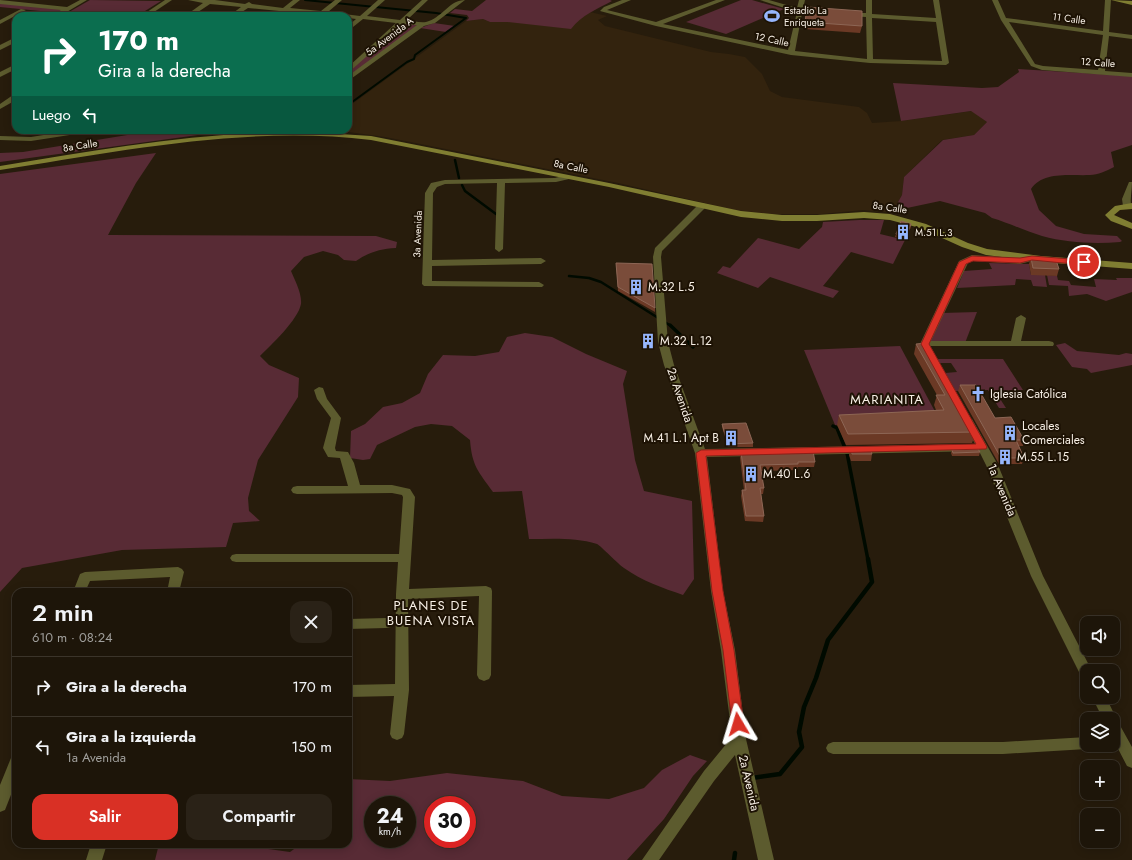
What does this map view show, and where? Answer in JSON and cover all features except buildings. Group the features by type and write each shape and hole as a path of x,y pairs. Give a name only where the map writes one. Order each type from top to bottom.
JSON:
{"main road":[{"path":"1114,0 1132,3"},
{"name":"8a Calle","path":"0,168 201,138 246,134 323,134 371,138 609,185 748,216 772,218 817,218 864,215 896,218 929,228 978,250 1003,255 1132,266"},
{"path":"1129,206 1115,209 1109,216 1132,226"}],"street":[{"path":"31,5 40,0"},
{"path":"63,12 84,0"},
{"path":"150,12 169,0"},
{"path":"191,0 302,12"},
{"path":"238,12 254,0"},
{"path":"352,25 382,0"},
{"path":"352,68 425,0"},
{"name":"5a Avenida A","path":"352,76 422,24 430,23 462,0"},
{"name":"12 Calle","path":"628,0 606,8 603,11 791,53 870,61 946,63 939,20"},
{"path":"656,24 722,0"},
{"path":"763,0 800,11 831,13"},
{"path":"791,53 802,0"},
{"path":"869,0 870,61"},
{"path":"839,13 939,20 936,0"},
{"path":"995,0 1004,20"},
{"path":"1101,72 1106,33 1108,0"},
{"path":"194,12 211,1"},
{"path":"281,12 296,1"},
{"path":"0,2 68,9"},
{"path":"324,12 336,2"},
{"path":"0,7 37,12"},
{"path":"19,12 23,10"},
{"path":"0,22 12,16"},
{"path":"352,17 422,24"},
{"name":"12 Calle","path":"1004,20 1032,65 1038,67 1132,75"},
{"name":"11 Calle","path":"1004,20 1132,37"},
{"path":"0,48 12,40"},
{"path":"0,75 12,68"},
{"path":"352,72 356,73"},
{"path":"0,101 12,102"},
{"path":"0,107 12,102"},
{"path":"2,138 12,133"},
{"path":"2,138 31,139 57,134"},
{"path":"499,249 501,182 556,180 566,177"},
{"name":"3a Avenida","path":"501,182 449,182 434,185 429,194 427,284 539,285"},
{"path":"1129,206 1126,199 1132,184"},
{"name":"2a Avenida","path":"702,206 658,250 656,256 660,316 663,342 669,365 701,453 717,591 729,656 740,739 766,860"},
{"path":"925,344 964,261 972,258 1020,261 1032,258"},
{"path":"427,264 540,261"},
{"path":"1015,344 1021,318"},
{"path":"925,344 1049,344"},
{"path":"925,344 932,357"},
{"path":"319,390 322,399 336,418 329,448 332,454 344,456 348,463 355,489"},
{"name":"1a Avenida","path":"961,409 983,447 1037,576 1082,664"},
{"path":"701,453 983,447"},
{"path":"297,490 392,489 406,492 410,503 402,594 402,690 396,734"},
{"path":"236,558 404,558"},
{"path":"80,588 84,577 178,572 174,588"},
{"path":"402,594 486,591 484,675"},
{"path":"352,624 386,623"},
{"path":"352,692 402,690"},
{"path":"650,860 709,776 740,739"},
{"path":"834,748 1003,748 1080,743"},
{"path":"1120,745 1132,762"},
{"path":"0,805 12,773"},
{"path":"94,860 98,848"}],"shaded area":[{"path":"90,0 161,1 143,12 69,12"},
{"path":"486,0 612,1 585,16 571,29 507,22 490,22 483,19 466,21 469,18 467,15 450,13 455,9 472,11"},
{"path":"741,0 752,0 784,9 726,34 686,22"},
{"path":"0,2 68,9 62,12 50,12 0,7"},
{"path":"590,12 607,16 598,20 605,26 711,52 745,57 762,74 770,91 782,97 859,107 867,113 872,123 901,121 972,111 987,122 974,135 942,140 904,177 902,195 893,211 886,212 863,210 822,214 772,214 735,210 618,183 385,137 352,132 352,104 466,21 483,19 490,22 577,21"},
{"path":"401,21 422,24 356,73 352,72 352,68"},
{"path":"434,23 455,26 446,32 420,28"},
{"path":"1018,69 1132,76 1132,145 1111,152 1114,167 1093,175 1066,175 1050,177 1036,183 1031,189 1039,210 1056,226 1084,234 1117,236 1122,241 1110,243 1091,243 1071,242 1052,238 1036,234 992,218 985,213 940,201 893,211 902,195 904,177 943,140 974,135 987,122 971,111 901,121 893,83 982,88 998,87 1019,72"},
{"path":"133,134 206,134 0,162 0,153 23,152"},
{"path":"156,153 136,183 108,235 376,236 397,242 396,248 385,249 365,255 356,261 344,260 338,255 323,251 304,257 291,271 298,287 301,300 299,310 290,325 260,356 269,365 299,378 298,397 258,460 248,498 249,511 260,521 233,523 226,547 122,550 22,568 0,592 0,174"},
{"path":"884,220 880,234 905,240 893,264 851,252 823,286 839,291 833,298 770,277 758,288 717,273 723,266 730,268 758,238 799,249 822,227 823,222"},
{"path":"989,263 1029,264 1031,275 1045,275 1047,287 1033,286 1031,280 1016,279 1015,285 957,288 964,271 992,269"},
{"path":"1047,275 1057,276 1058,280 1069,281 1071,285 1096,287 1094,279 1117,280 1116,278 1132,278 1132,292 1106,301 1087,294 1069,296 1068,286 1049,285"},
{"path":"977,312 965,343 928,343 942,313"},
{"path":"525,333 552,337 586,354 627,371 623,384 635,460 644,491 692,501 694,579 683,595 653,584 631,573 597,544 572,539 529,539 522,491 493,492 483,479 474,462 470,440 452,426 431,424 415,427 377,445 370,459 363,460 350,458 351,431 365,424 383,407 402,403 420,393 428,374 443,355 475,356 499,352 507,337"},
{"path":"1065,343 1077,351 1119,355 1126,353 1132,354 1132,365 1091,373 1087,369 1072,367 1056,345"},
{"path":"900,346 939,419 835,425 804,350"},
{"path":"937,359 1003,359 1023,390 995,391 1006,408 999,408 988,390 955,391 945,373 957,372 951,363 939,363"},
{"path":"690,755 707,761 693,776 664,819 627,860 155,860 158,848 261,848 290,852 296,848 352,848 352,779 390,781 447,773 523,781 562,796 609,799 644,788 662,770"}],"waterway":[{"path":"305,0 436,13 466,18 415,55 414,59 407,62 352,102"},
{"path":"455,160 459,178"},
{"path":"462,185 465,191 496,214"},
{"path":"569,276 589,278 601,282 671,326"},
{"path":"670,325 693,347"},
{"path":"833,426 837,428 847,453 868,560"},
{"path":"752,778 780,774 802,747 799,732 804,707 816,678 828,640 872,582 868,559"},
{"path":"734,860 735,853"}],"place":[{"name":"Estadio La Enriqueta","path":"772,16"},
{"name":"M.51 L.3","path":"903,232"},
{"name":"M.32 L.5","path":"636,287"},
{"name":"M.32 L.12","path":"648,341"},
{"name":"Iglesia Católica","path":"978,394"},
{"name":"Locales Comerciales","path":"1010,433"},
{"name":"M.41 L.1 Apt B","path":"731,438"},
{"name":"M.55 L.15","path":"1005,457"},
{"name":"M.40 L.6","path":"751,474"}],"district":[{"name":"MARIANITA","path":"887,399"},
{"name":"PLANES DE BUENA VISTA","path":"431,612"}],"route":[{"path":"738,724 731,667 717,591 701,453 983,447 925,344 963,262 972,258 1020,261 1032,258 1084,262"}]}
